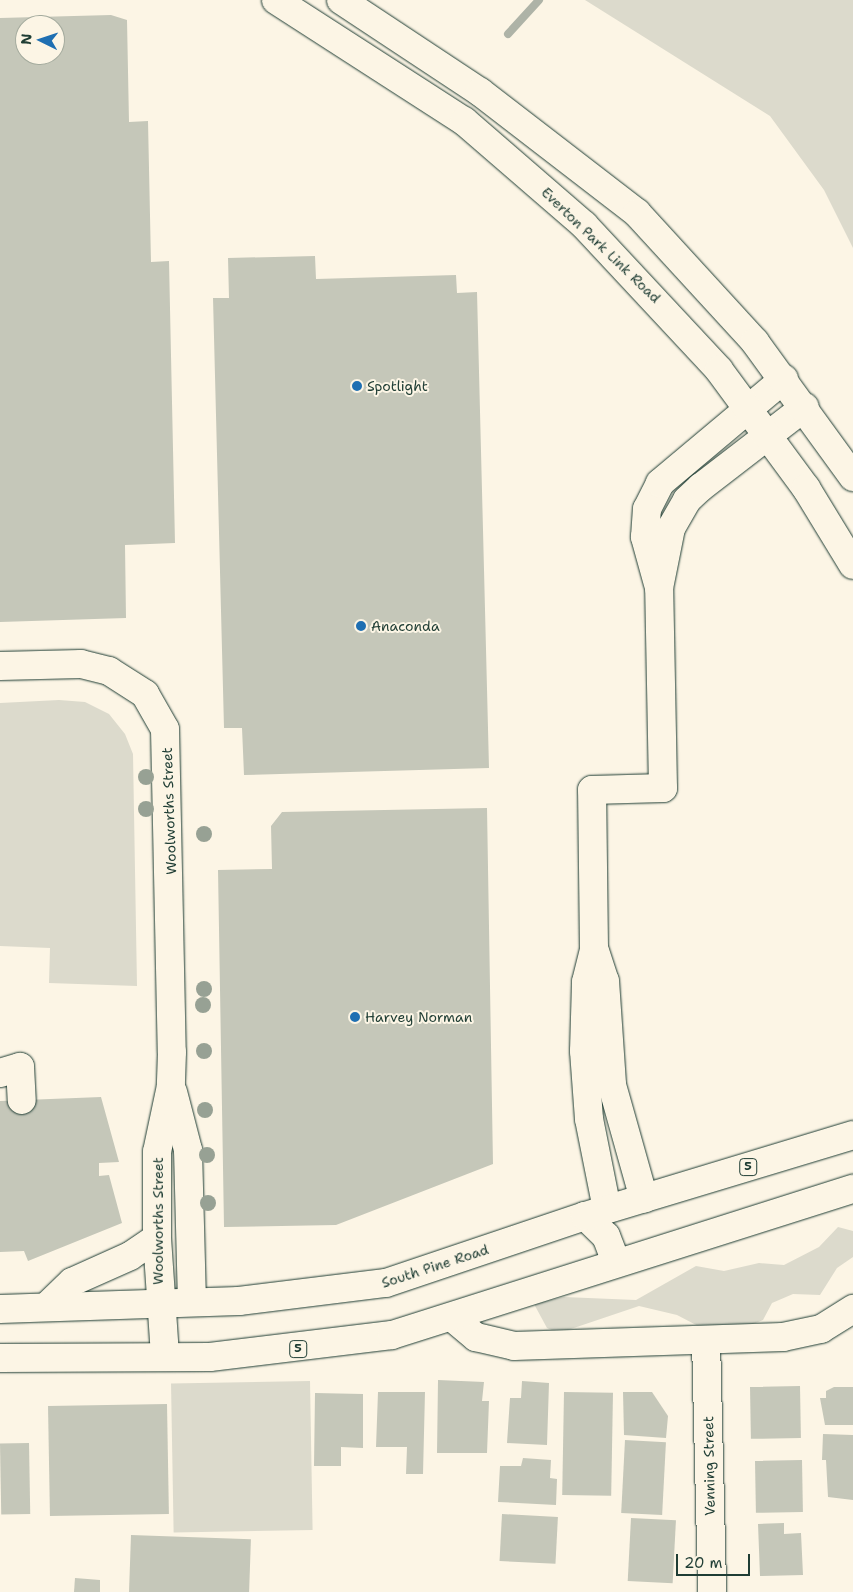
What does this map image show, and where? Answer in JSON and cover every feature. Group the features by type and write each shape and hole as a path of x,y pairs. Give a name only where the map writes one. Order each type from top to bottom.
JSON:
{"main road":[{"name":"Everton Park Link Road","path":"276,0 396,74 525,172 652,294 748,408 853,565"},
{"path":"341,0 430,57 600,182 637,213 784,379 853,477"},
{"path":"660,588 645,537 653,496 667,473 784,379"},
{"path":"616,1262 596,1213 585,1069 586,982 594,950 592,790 663,788 660,588 671,528 686,500 805,407"},
{"name":"Woolworths Street","path":"0,666 81,664 109,671 145,694 165,730 171,886 171,1086 157,1152 157,1238 165,1356"},
{"path":"594,950 605,980 612,1085 644,1199"},
{"path":"0,1073 20,1067 22,1100"},
{"name":"Woolworths Street","path":"171,1086 188,1150 192,1302"},
{"name":"South Pine Road","path":"0,1309 300,1296 386,1283 596,1213 853,1135"},
{"name":"5","path":"0,1358 165,1356 298,1349 392,1335 453,1318 616,1262 853,1188"},
{"path":"46,1308 72,1282 130,1256 157,1238"},
{"path":"453,1318 476,1337 514,1346 706,1340 806,1334 853,1309"},
{"name":"Venning Street","path":"706,1340 712,1592"}],"shaded area":[{"path":"585,0 853,0 853,248 824,190 770,116"},
{"path":"59,700 85,702 109,714 125,734 133,754 137,986 49,983 50,948 0,946 0,703"},
{"path":"838,1227 853,1231 853,1257 837,1268 820,1295 793,1294 772,1303 763,1320 751,1325 700,1327 677,1315 639,1306 559,1333 547,1328 534,1304 564,1297 636,1300 696,1266 724,1271 759,1263 784,1265 819,1247"},
{"path":"310,1381 313,1530 174,1532 171,1383"}],"building":[{"path":"111,15 127,20 129,122 148,121 151,262 169,261 175,543 125,545 126,618 0,622 0,18 15,18 15,65 65,65 65,16"},
{"path":"315,256 316,279 456,275 457,293 477,292 489,768 244,775 242,728 224,728 213,298 229,298 228,258"},
{"name":"Harvey Norman","path":"487,808 493,1164 336,1225 224,1227 218,870 272,869 271,826 282,812"},
{"path":"101,1097 119,1162 99,1163 99,1176 109,1175 122,1223 28,1261 24,1251 0,1252 0,1101"},
{"path":"438,1380 484,1382 482,1401 489,1401 487,1453 437,1453"},
{"path":"522,1381 549,1383 547,1445 507,1443 510,1398 521,1398"},
{"path":"800,1386 801,1438 751,1439 750,1387"},
{"path":"834,1387 853,1387 853,1425 825,1425 820,1398 826,1398 826,1391"},
{"path":"378,1392 425,1392 423,1474 406,1474 407,1447 376,1447"},
{"path":"564,1392 613,1393 611,1496 562,1495"},
{"path":"623,1392 652,1392 668,1416 666,1438 624,1435"},
{"path":"315,1393 363,1394 363,1448 341,1447 341,1466 314,1466"},
{"path":"167,1404 169,1514 50,1516 48,1406"},
{"path":"823,1434 853,1435 853,1500 828,1497 826,1460 822,1460"},
{"path":"625,1440 666,1442 662,1515 621,1513"},
{"path":"29,1443 30,1514 1,1514 0,1444"},
{"path":"523,1458 551,1460 550,1478 557,1479 556,1505 498,1502 500,1466 521,1466"},
{"path":"802,1460 803,1512 756,1513 755,1461"},
{"path":"502,1514 558,1517 555,1564 500,1561"},
{"path":"631,1518 676,1520 673,1583 628,1581"},
{"path":"784,1523 784,1534 801,1533 803,1575 760,1576 758,1524"},
{"path":"131,1535 251,1539 249,1592 129,1592"},
{"path":"75,1578 100,1580 100,1592 74,1592"}],"waterway":[{"path":"508,34 539,0"}],"place":[{"name":"Spotlight","path":"357,386"},
{"name":"Anaconda","path":"361,626"},
{"name":"Harvey Norman","path":"355,1017"}]}
